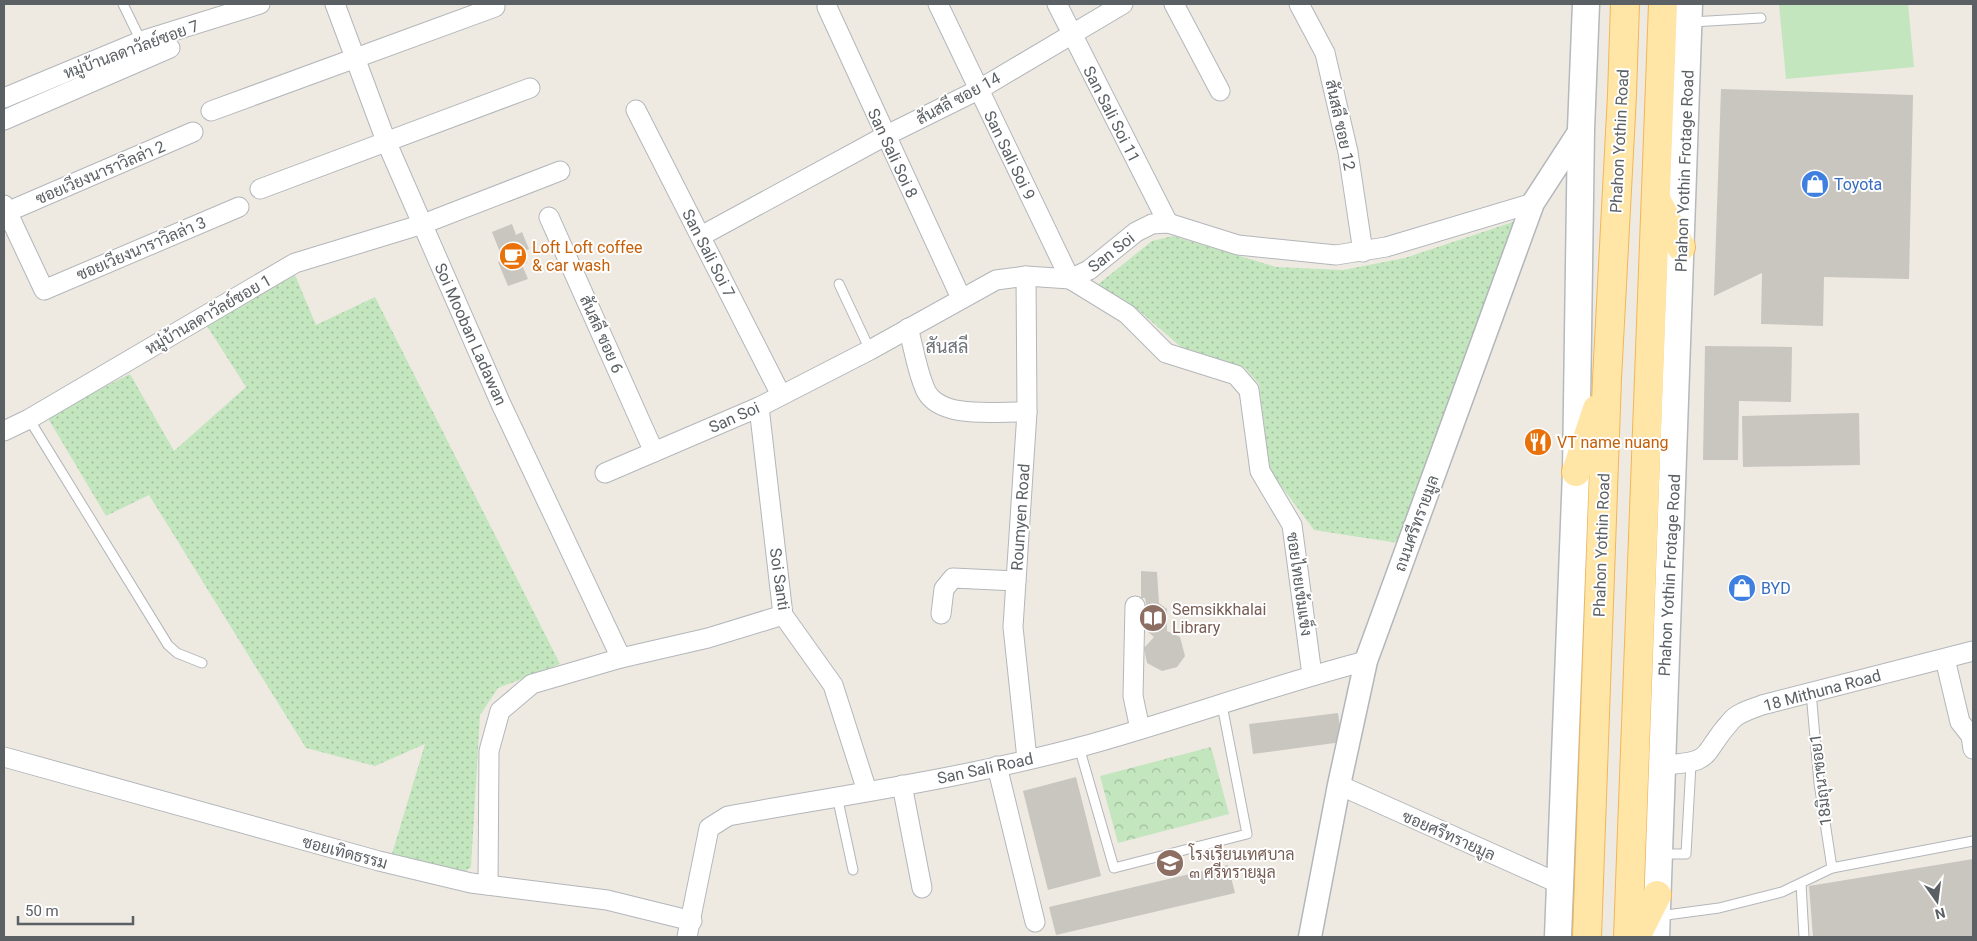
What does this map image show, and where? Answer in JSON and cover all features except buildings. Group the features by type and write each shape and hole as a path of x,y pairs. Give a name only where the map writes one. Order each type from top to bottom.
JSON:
{"main road":[{"path":"1558,937 1576,472 1581,129 1586,4"},
{"name":"Phahon Yothin Road","path":"1587,937 1607,379 1622,95 1624,4"},
{"path":"1628,937 1663,4"},
{"name":"Phahon Yothin Frotage Road","path":"1656,916 1689,13"},
{"path":"1657,202 1681,247"},
{"path":"1576,472 1607,379"},
{"path":"1636,937 1656,916"}],"street":[{"name":"หมู่บ้านลดาวัลย์ซอย 7","path":"4,98 141,42 260,4"},
{"name":"Soi Mooban Ladawan","path":"335,4 386,141 502,404 621,658"},
{"name":"San Sali Soi 9","path":"938,4 1070,279"},
{"name":"San Sali Soi 11","path":"1057,4 1168,223"},
{"name":"สันสลี ซอย 14","path":"701,236 786,188 978,90 1123,4"},
{"path":"1174,4 1220,91"},
{"name":"สันสลี ซอย 12","path":"1299,4 1325,53 1348,152 1363,252"},
{"name":"San Sali Soi 8","path":"827,7 961,298"},
{"path":"211,111 495,8"},
{"path":"4,120 170,48"},
{"path":"260,189 530,88"},
{"name":"San Sali Soi 7","path":"636,110 781,395"},
{"name":"ถนนศรีทรายมูล","path":"1310,937 1339,785 1366,661 1533,203 1581,129"},
{"name":"ซอยเวียงนาราวิลล่า 2","path":"5,209 193,132"},
{"name":"หมู่บ้านลดาวัลย์ซอย 1","path":"4,431 30,419 295,263 423,224 560,171"},
{"name":"San Soi","path":"605,473 759,407 870,350 996,280 1026,276 1070,279 1090,270 1136,232 1152,224 1168,223 1238,245 1336,255 1363,252 1533,203"},
{"name":"ซอยเวียงนาราวิลล่า 3","path":"5,209 44,290 239,207"},
{"name":"สันสลี ซอย 6","path":"549,217 654,452"},
{"name":"Roumyen Road","path":"1026,276 1027,412 1013,627 1028,759"},
{"name":"ซอยไทยเข้มแข็ง","path":"1070,279 1127,314 1166,353 1236,375 1249,390 1260,471 1292,525 1312,675"},
{"path":"908,328 924,384 938,404 954,410 1027,412"},
{"name":"Soi Santi","path":"759,407 783,615 833,685 867,791"},
{"path":"941,614 944,589 953,578 1016,581"},
{"path":"1135,606 1133,696 1140,729"},
{"path":"488,885 489,751 500,711 532,684 621,658 708,638 783,615"},
{"name":"18 Mithuna Road","path":"1691,764 1707,755 1732,719 1762,704 1973,652"},
{"path":"1945,659 1960,722 1971,736 1973,749"},
{"name":"San Sali Road","path":"690,929 709,828 728,816 902,785 1079,747 1222,705 1312,675 1366,661"},
{"name":"ซอยเทิดธรรม","path":"4,757 379,861 488,885 607,900 690,929"},
{"path":"1661,765 1691,764"},
{"path":"997,766 1035,922"},
{"path":"902,785 922,888"},
{"name":"ซอยศรีทรายมูล","path":"1339,785 1560,884"}],"lane":[{"path":"123,4 141,42"},
{"path":"1689,13 1761,18"},
{"path":"839,284 870,350"},
{"path":"30,419 168,644 177,653 202,664"},
{"name":"18มิถุนาซอย1","path":"1811,692 1819,783 1832,868"},
{"path":"1079,747 1114,868 1247,834 1222,705"},
{"path":"1659,854 1686,854 1691,764"},
{"path":"837,796 853,870"},
{"path":"1656,916 1718,908 1782,892 1832,868 1973,841"},
{"path":"1802,884 1804,937"}],"green space":[{"path":"1779,4 1908,4 1914,67 1786,79"},
{"path":"1519,220 1398,543 1314,530 1270,471 1259,384 1245,368 1181,347 1137,309 1096,286 1152,241 1173,236 1276,267 1343,270 1405,258"},
{"path":"295,275 316,325 375,297 560,664 498,688 480,715 471,867 462,874 392,854 425,744 375,766 306,748 149,495 106,516 49,420 54,412 130,374 174,451 246,387 207,326"},
{"path":"1211,747 1229,814 1118,843 1100,776"}],"place":[{"name":"Toyota","path":"1815,184"},
{"name":"Loft Loft coffee & car wash","path":"513,256"},
{"name":"VT name nuang","path":"1538,442"},
{"name":"BYD","path":"1742,588"},
{"name":"Semsikkhalai Library","path":"1153,618"},
{"name":"โรงเรียนเทศบาล ๓ ศรีทรายมูล","path":"1170,863"}],"district":[{"name":"สันสลี","path":"947,347"}]}
